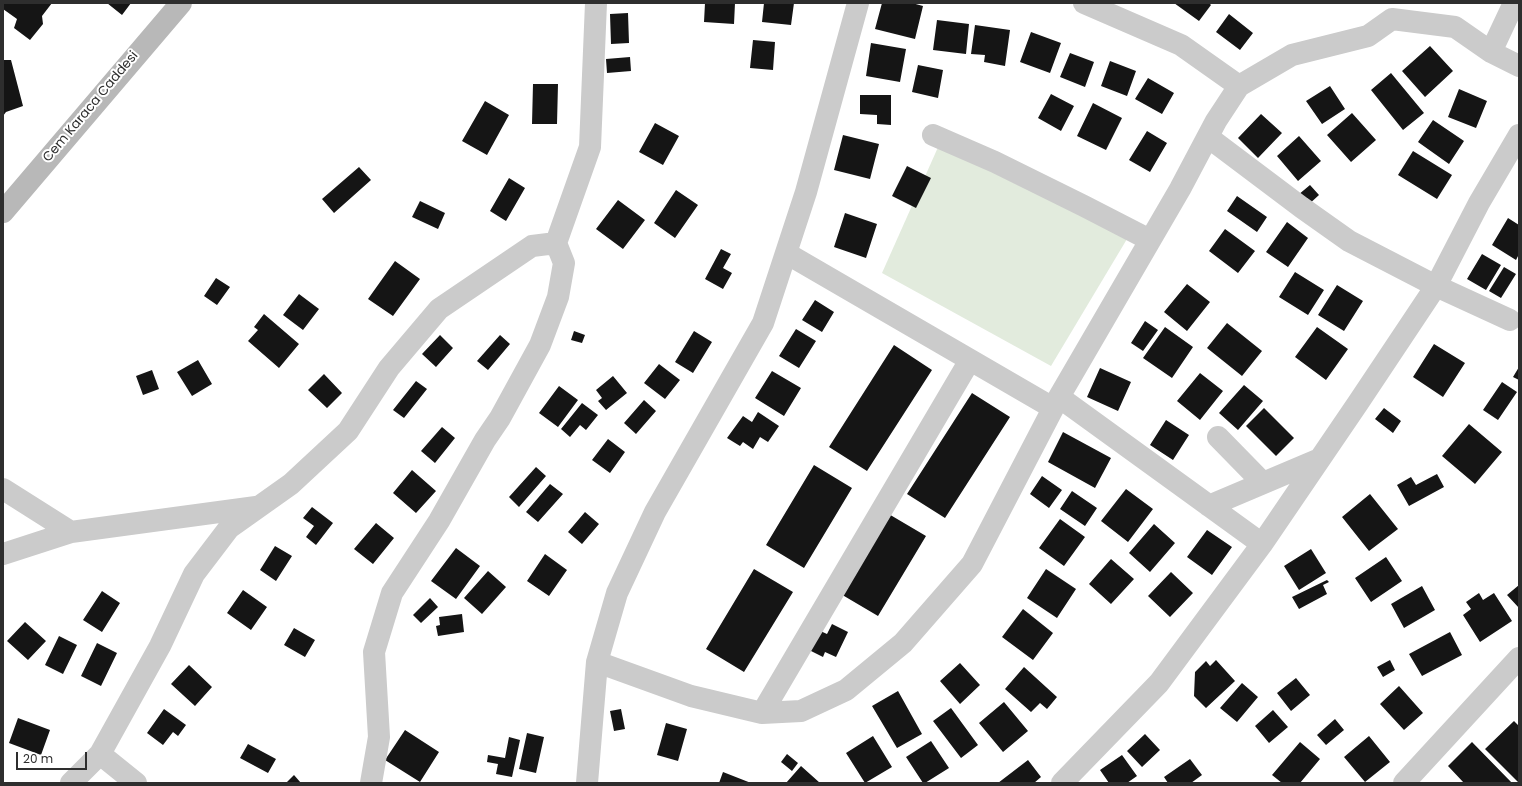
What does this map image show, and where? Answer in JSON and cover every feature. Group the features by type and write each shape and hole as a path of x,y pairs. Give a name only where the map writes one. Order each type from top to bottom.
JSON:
{"street":[{"name":"Cem Karaca Caddesi","path":"3,212 180,3"},
{"path":"371,783 379,737 374,652 392,593 439,521 485,440 500,418 540,344 558,297 564,263 556,243 590,147 596,3"},
{"path":"587,783 597,662 617,593 655,512 763,323 806,192 858,3"},
{"path":"1084,3 1181,45 1239,86"},
{"path":"1491,52 1514,3"},
{"path":"597,662 691,696 762,713 801,711 846,690 903,643 972,564 1056,402 1180,189 1208,137 1239,86 1292,55 1368,36 1393,11 1455,27 1491,52 1519,66"},
{"path":"933,135 995,162 1150,240"},
{"path":"1062,783 1159,683 1262,544 1436,286 1479,203 1519,135"},
{"path":"1208,137 1301,207 1349,240 1436,286 1510,320"},
{"path":"71,783 100,754 160,646 194,574 229,528 291,484 348,431 389,368 439,309 532,246 556,243"},
{"path":"786,253 970,360 1056,402 1210,506 1262,544"},
{"path":"762,713 970,360"},
{"path":"1218,437 1263,483"},
{"path":"1210,506 1320,459"},
{"path":"3,488 71,532"},
{"path":"3,554 71,532 259,506"},
{"path":"1404,783 1519,658"},
{"path":"100,754 136,783"}],"shaded area":[{"path":"939,145 1130,234 1051,366 882,273"}],"building":[{"path":"3,3 52,3 42,16 43,24 30,40 14,28 17,19 3,9"},
{"path":"107,3 131,3 122,15"},
{"path":"705,3 735,3 734,24 704,22"},
{"path":"764,3 794,3 791,25 762,22"},
{"path":"882,3 912,3 923,6 915,39 875,29"},
{"path":"1174,3 1209,3 1211,5 1199,21"},
{"path":"628,13 629,43 611,44 610,14"},
{"path":"1229,14 1253,33 1240,50 1216,32"},
{"path":"937,20 969,24 966,54 933,50"},
{"path":"975,25 1010,30 1005,66 984,62 985,55 971,54"},
{"path":"1031,32 1061,43 1050,73 1020,62"},
{"path":"753,40 775,42 773,70 750,68"},
{"path":"871,43 906,49 900,82 866,76"},
{"path":"1430,46 1453,71 1425,97 1402,71"},
{"path":"1070,53 1094,62 1085,87 1060,77"},
{"path":"630,57 631,71 607,73 606,59"},
{"path":"3,60 11,60 23,106 6,112 3,116"},
{"path":"1110,61 1136,71 1127,96 1101,86"},
{"path":"918,65 943,70 938,98 912,92"},
{"path":"1391,73 1424,113 1403,130 1371,90"},
{"path":"1148,78 1174,93 1162,114 1135,99"},
{"path":"533,84 558,84 557,124 532,124"},
{"path":"1330,86 1345,109 1322,124 1306,101"},
{"path":"1459,89 1487,101 1476,128 1448,117"},
{"path":"1051,94 1074,106 1061,131 1038,118"},
{"path":"860,95 891,95 891,125 877,124 877,115 860,114"},
{"path":"485,101 509,115 487,155 462,141"},
{"path":"1093,103 1122,118 1106,150 1077,136"},
{"path":"1352,113 1376,140 1351,162 1327,135"},
{"path":"1261,114 1282,133 1258,158 1238,138"},
{"path":"1433,120 1464,141 1449,164 1418,142"},
{"path":"655,123 679,136 663,165 639,152"},
{"path":"1147,131 1167,143 1150,172 1129,160"},
{"path":"843,135 879,144 870,179 834,170"},
{"path":"1299,136 1321,161 1298,181 1277,156"},
{"path":"1413,151 1452,175 1437,199 1398,175"},
{"path":"907,166 931,178 916,208 892,196"},
{"path":"359,167 371,180 334,213 322,199"},
{"path":"509,178 525,188 506,221 490,211"},
{"path":"1310,185 1319,195 1307,206 1298,195"},
{"path":"676,190 698,205 675,238 654,223"},
{"path":"1237,196 1267,217 1257,232 1227,211"},
{"path":"618,200 645,220 623,249 596,229"},
{"path":"420,201 445,213 438,229 412,217"},
{"path":"845,213 877,224 866,258 834,247"},
{"path":"1508,218 1519,225 1519,254 1516,260 1492,245"},
{"path":"1287,222 1308,238 1288,267 1266,252"},
{"path":"1225,229 1255,251 1238,273 1209,251"},
{"path":"721,249 731,254 723,268 732,273 723,289 705,279"},
{"path":"1482,254 1501,265 1486,290 1467,279"},
{"path":"395,261 420,279 393,316 368,299"},
{"path":"1504,267 1516,274 1501,298 1489,291"},
{"path":"1295,272 1324,290 1308,315 1279,297"},
{"path":"216,278 230,287 217,305 204,296"},
{"path":"1187,284 1210,302 1187,331 1164,312"},
{"path":"1337,285 1363,301 1344,331 1318,315"},
{"path":"299,294 319,309 303,330 283,315"},
{"path":"815,300 834,312 822,332 802,320"},
{"path":"264,314 299,344 279,368 248,341 258,330 254,327"},
{"path":"1145,321 1158,330 1143,351 1131,343"},
{"path":"1227,323 1262,351 1242,376 1207,348"},
{"path":"1165,327 1193,347 1172,378 1143,358"},
{"path":"1317,327 1348,349 1326,380 1295,357"},
{"path":"796,329 816,341 799,368 779,356"},
{"path":"574,331 585,335 582,343 571,340"},
{"path":"694,331 712,342 693,373 675,362"},
{"path":"440,335 453,348 436,367 422,354"},
{"path":"500,335 510,344 488,370 477,361"},
{"path":"1434,344 1465,363 1443,397 1413,377"},
{"path":"894,345 932,370 867,471 829,447"},
{"path":"198,360 212,384 192,396 177,372"},
{"path":"659,364 680,380 665,399 644,383"},
{"path":"1519,367 1519,380 1513,377"},
{"path":"1100,368 1131,382 1118,411 1087,397"},
{"path":"152,370 159,389 143,395 136,376"},
{"path":"772,371 801,388 784,416 755,398"},
{"path":"1200,373 1223,391 1200,420 1177,401"},
{"path":"324,374 342,393 327,408 308,390"},
{"path":"613,376 627,393 606,410 598,401 602,398 596,390"},
{"path":"416,381 427,389 404,418 393,410"},
{"path":"1502,382 1517,392 1498,420 1483,410"},
{"path":"1244,385 1263,401 1238,430 1219,413"},
{"path":"559,386 578,400 558,427 539,413"},
{"path":"972,393 1010,417 945,518 907,494"},
{"path":"644,400 656,411 636,434 624,423"},
{"path":"582,403 598,415 586,430 580,425 570,437 561,429"},
{"path":"1264,408 1294,438 1276,456 1246,426"},
{"path":"1384,408 1401,421 1393,433 1375,419"},
{"path":"758,412 779,426 768,442 760,437 753,449 743,442 740,446 727,438 743,416 752,422"},
{"path":"1166,420 1189,435 1173,460 1150,445"},
{"path":"1469,424 1502,452 1475,484 1442,456"},
{"path":"442,427 455,438 435,463 421,451"},
{"path":"1063,432 1111,458 1095,488 1048,462"},
{"path":"608,439 625,452 610,473 592,460"},
{"path":"814,465 852,488 804,568 766,545"},
{"path":"536,467 546,476 519,507 509,497"},
{"path":"412,470 436,491 416,513 393,493"},
{"path":"1437,474 1444,487 1409,506 1397,485 1411,477 1416,485"},
{"path":"1042,476 1062,490 1049,508 1030,494"},
{"path":"550,484 563,494 538,522 526,512"},
{"path":"1126,489 1153,509 1128,542 1101,521"},
{"path":"1072,491 1097,508 1085,526 1060,509"},
{"path":"1370,494 1398,529 1369,551 1342,517"},
{"path":"312,507 333,523 316,545 306,537 314,526 303,518"},
{"path":"585,512 599,524 582,544 568,532"},
{"path":"887,513 926,536 878,616 839,593"},
{"path":"1060,519 1085,537 1064,566 1039,548"},
{"path":"376,523 394,538 373,564 354,549"},
{"path":"1154,524 1175,543 1150,572 1129,553"},
{"path":"1207,530 1232,547 1212,575 1187,557"},
{"path":"275,546 292,556 276,581 260,570"},
{"path":"456,548 480,566 456,599 431,581"},
{"path":"1311,549 1326,573 1299,590 1284,566"},
{"path":"545,554 567,570 549,596 527,581"},
{"path":"1386,557 1402,581 1371,602 1355,578"},
{"path":"1111,559 1134,579 1111,604 1089,584"},
{"path":"754,569 793,592 744,672 706,649"},
{"path":"1046,569 1076,589 1057,618 1027,598"},
{"path":"488,571 506,587 482,614 464,598"},
{"path":"1171,572 1193,593 1170,617 1148,596"},
{"path":"1327,580 1329,582 1323,585 1327,594 1299,609 1292,597"},
{"path":"1519,585 1519,608 1507,595"},
{"path":"1422,586 1435,610 1404,628 1391,604"},
{"path":"243,590 267,607 251,630 227,613"},
{"path":"102,591 120,603 102,632 83,620"},
{"path":"1479,593 1483,600 1494,593 1512,621 1480,642 1463,615 1471,609 1466,602"},
{"path":"430,598 438,607 421,623 413,615"},
{"path":"1023,609 1053,633 1033,660 1002,637"},
{"path":"462,614 464,632 438,636 436,626 440,625 439,617"},
{"path":"25,622 46,641 28,660 7,641"},
{"path":"832,624 848,632 836,657 825,652 823,657 807,649 816,629 827,634"},
{"path":"294,628 315,640 305,657 284,645"},
{"path":"1450,632 1462,655 1422,676 1409,654"},
{"path":"59,636 77,645 63,674 45,665"},
{"path":"97,643 117,653 101,686 81,676"},
{"path":"1216,660 1235,681 1206,708 1194,696 1195,672 1206,661 1210,666"},
{"path":"1390,660 1395,670 1383,677 1377,667"},
{"path":"960,663 980,685 960,704 940,681"},
{"path":"189,665 212,687 195,706 171,684"},
{"path":"1024,667 1057,697 1047,709 1040,703 1031,712 1005,689"},
{"path":"1296,678 1310,695 1291,711 1277,693"},
{"path":"1242,683 1258,697 1237,722 1220,708"},
{"path":"1399,686 1423,713 1404,730 1380,704"},
{"path":"898,691 922,734 897,748 872,706"},
{"path":"1004,702 1028,731 1003,752 979,723"},
{"path":"951,708 978,745 961,758 933,721"},
{"path":"164,709 186,725 178,736 173,732 163,745 147,733"},
{"path":"621,709 625,729 614,731 610,711"},
{"path":"1273,710 1288,727 1269,743 1255,726"},
{"path":"18,718 50,730 41,755 9,743"},
{"path":"1335,719 1344,730 1326,745 1317,735"},
{"path":"1514,721 1519,726 1519,783 1485,749"},
{"path":"666,723 687,729 678,761 657,755"},
{"path":"405,730 439,752 420,782 385,760"},
{"path":"527,733 544,737 536,773 519,769"},
{"path":"1145,734 1160,750 1142,767 1127,751"},
{"path":"873,736 892,767 865,783 846,753"},
{"path":"1369,736 1390,762 1365,782 1344,757"},
{"path":"509,737 520,740 512,777 496,774 498,764 487,762 488,755 505,758"},
{"path":"931,741 949,768 923,783 906,757"},
{"path":"1300,742 1320,759 1300,783 1282,783 1272,775"},
{"path":"1472,742 1512,783 1464,783 1448,766"},
{"path":"248,744 276,759 268,773 240,758"},
{"path":"787,754 798,763 792,771 781,762"},
{"path":"1122,755 1137,776 1127,783 1109,783 1100,770"},
{"path":"1190,759 1202,775 1191,783 1168,783 1164,777"},
{"path":"1028,760 1041,777 1034,783 998,783"},
{"path":"801,766 820,783 786,783"},
{"path":"723,772 751,783 719,783"},
{"path":"294,775 301,783 286,783"}]}
